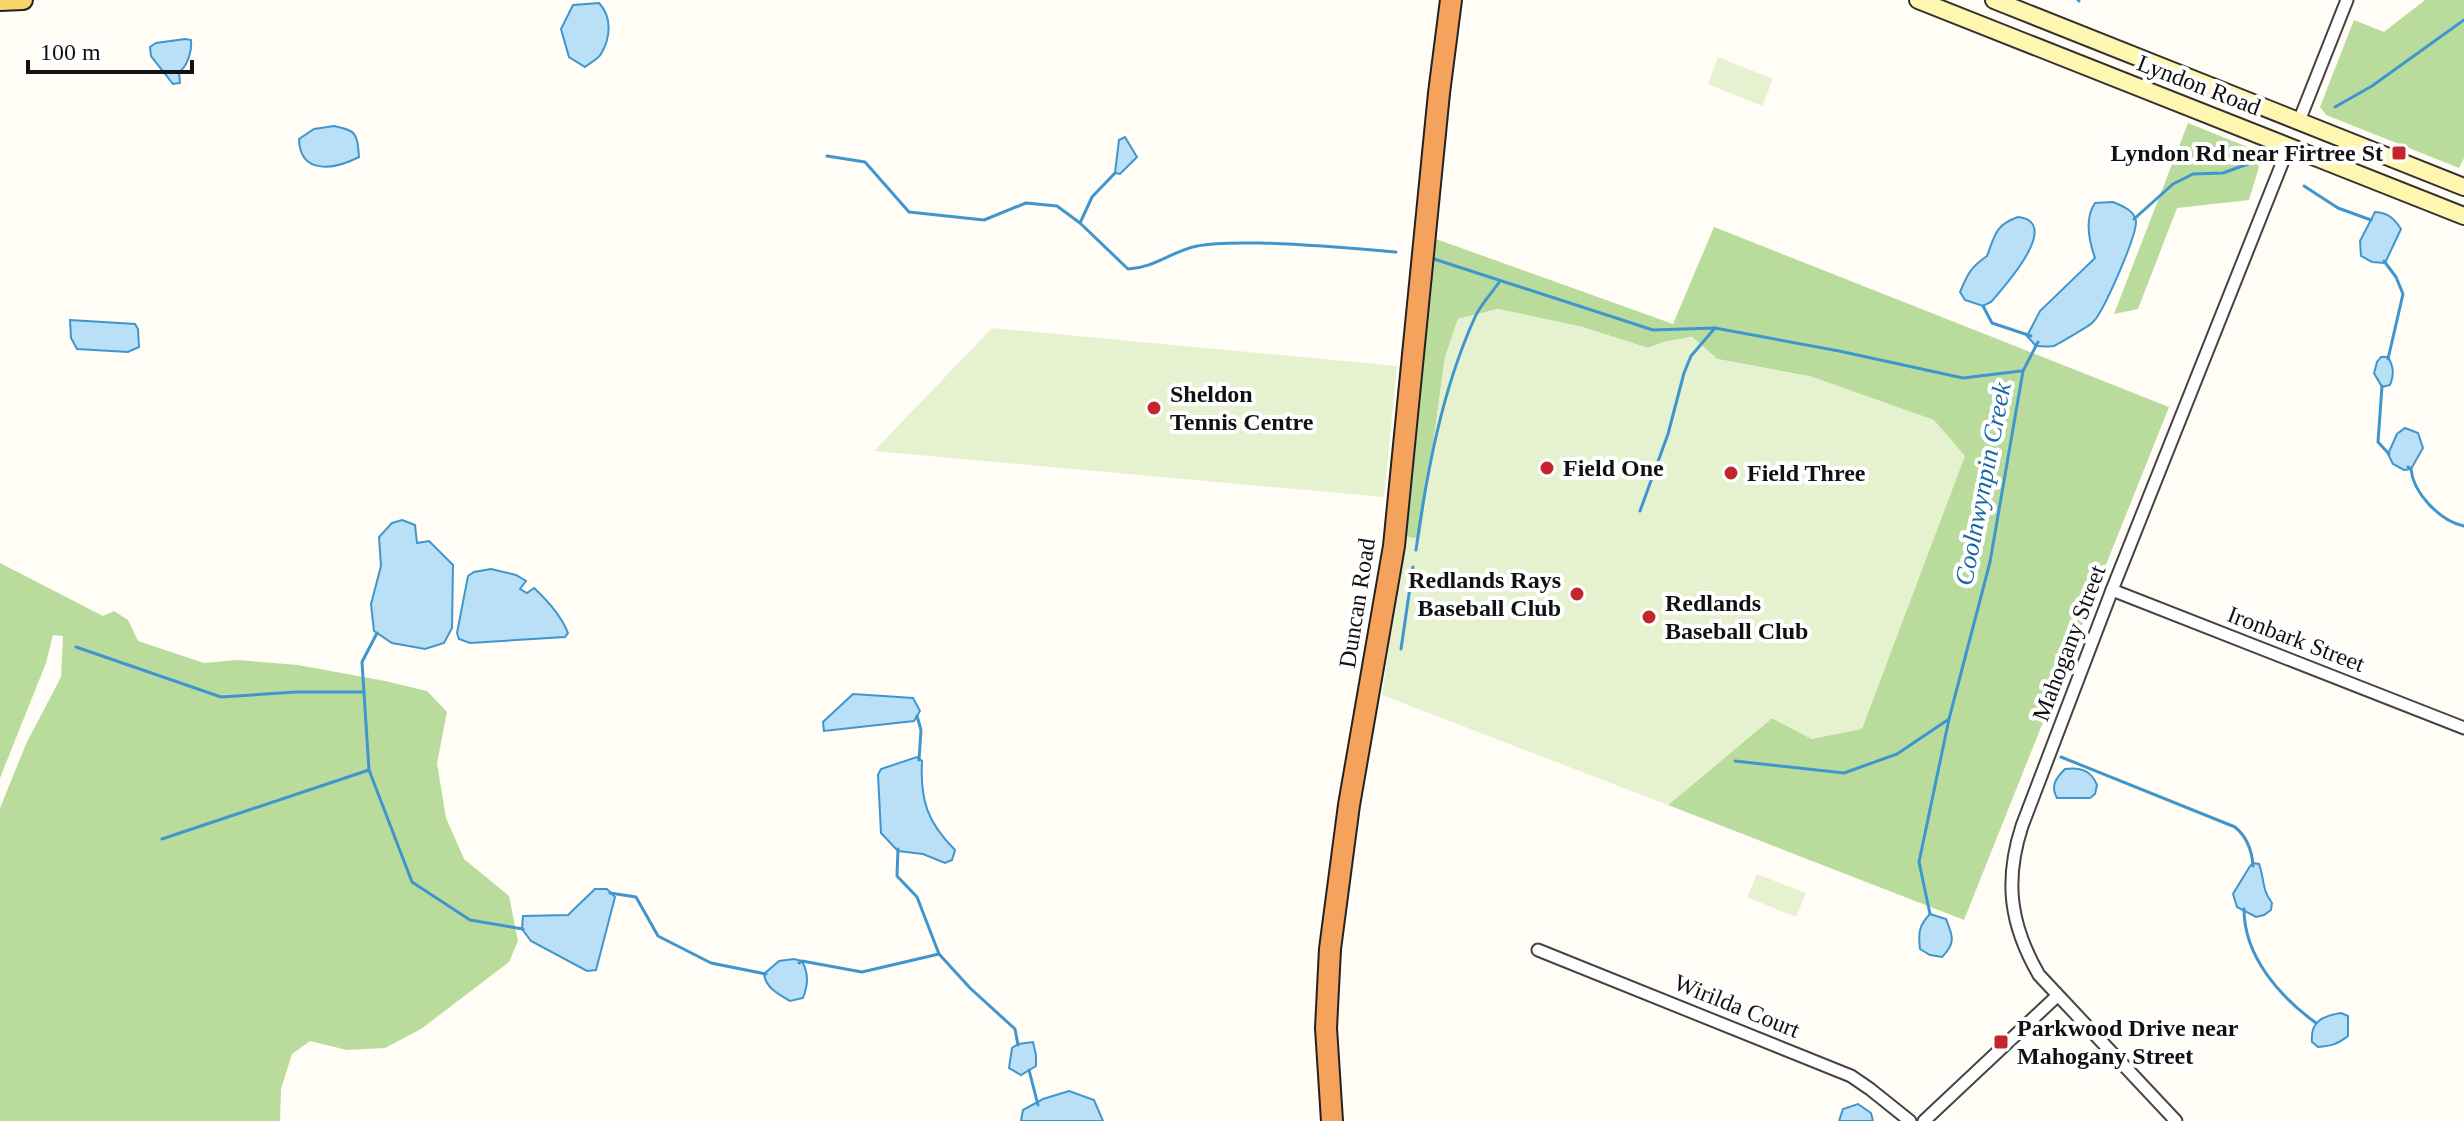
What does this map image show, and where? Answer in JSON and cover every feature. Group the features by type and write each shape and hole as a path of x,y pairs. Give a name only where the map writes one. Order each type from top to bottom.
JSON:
{"highway":[{"name":"Duncan Road","path":"1439,93 1441,0"},
{"name":"Duncan Road","path":"1332,1121 1326,1028 1330,949 1349,805 1394,546 1451,0"}],"main road":[{"path":"0,1 23,0"},
{"name":"Lyndon Road","path":"1918,0 2464,216"},
{"name":"Lyndon Road","path":"1994,0 2464,187"},
{"path":"2289,146 2299,121"}],"street":[{"path":"2299,121 2347,0"},
{"name":"Mahogany Street","path":"2176,1121 2039,975 2024,950 2016,926 2012,873 2022,826 2112,590 2289,146"},
{"name":"Ironbark Street","path":"2112,590 2464,728"},
{"name":"Wirilda Court","path":"1538,950 1851,1076 1910,1121"},
{"path":"1924,1121 2057,996"}],"green space":[{"path":"2425,0 2464,0 2464,158 2459,168 2326,115 2320,107 2354,20 2384,32"},
{"path":"1718,57 1773,79 1762,106 1708,84"},
{"path":"2188,123 2250,148 2259,167 2249,200 2177,208 2138,309 2114,314"},
{"path":"1714,227 2169,407 1964,920 1668,805 1772,718 1812,739 1813,377 1717,359 1692,337 1648,348 1582,327 1498,309 1458,319 1445,358 1420,540 1405,536 1436,239 1673,324"},
{"name":"Redlands Baseball Club","path":"1498,309 1582,327 1648,348 1692,337 1717,359 1813,377 1934,420 1965,456 1862,729 1812,739 1772,718 1668,805 1382,695 1404,536 1420,539 1445,357 1458,319"},
{"name":"Sheldon Tennis Centre","path":"992,328 1397,366 1384,497 874,451"},
{"path":"0,563 103,616 114,611 128,620 138,641 204,663 237,660 298,665 427,691 447,712 437,763 446,818 464,859 509,896 518,941 509,962 421,1029 385,1048 347,1050 310,1041 292,1054 281,1089 280,1121 0,1121 0,808 26,744 61,677 63,636 53,635 46,663 0,778"},
{"path":"1757,874 1806,893 1796,917 1747,897"}],"water":[{"path":"599,3 608,21 607,41 600,56 585,67 569,57 561,29 573,5"},
{"path":"191,40 190,53 179,72 180,83 173,84 151,56 150,47 156,43"},
{"path":"334,126 354,134 359,157 330,166 312,164 301,151 299,139 314,129"},
{"path":"1125,137 1137,157 1120,174 1115,173 1119,140"},
{"path":"2113,202 2130,211 2136,221 2125,257 2104,305 2092,323 2080,331 2054,346 2036,346 2027,336 2040,311 2095,258 2089,230 2095,203"},
{"path":"2375,212 2390,217 2401,229 2385,263 2372,262 2361,256 2360,241"},
{"path":"2018,217 2030,221 2035,230 2026,256 1991,302 1983,306 1965,300 1960,292 1968,275 1987,256 2000,227"},
{"path":"70,320 135,324 139,347 128,352 77,349 71,338"},
{"path":"2381,357 2388,357 2393,371 2390,385 2382,387 2374,373"},
{"path":"2405,428 2418,433 2423,448 2411,469 2404,470 2393,464 2388,454 2397,434"},
{"path":"402,520 415,525 417,543 429,541 453,565 452,628 444,643 425,649 392,643 374,631 371,604 381,566 379,537 392,523"},
{"path":"491,569 516,575 526,581 520,589 527,593 534,588 562,620 568,633 565,637 470,643 459,639 457,633 468,576"},
{"path":"853,694 913,698 920,711 914,721 824,731 823,722"},
{"path":"917,757 922,761 922,787 927,810 945,840 955,850 952,860 945,863 923,854 898,851 881,833 878,775 881,769"},
{"path":"2065,769 2080,769 2088,773 2097,785 2095,794 2090,798 2057,798 2055,782"},
{"path":"2253,863 2259,864 2272,903 2271,910 2256,917 2237,907 2233,894"},
{"path":"595,889 607,889 615,897 596,970 587,971 531,941 522,929 523,916 568,915"},
{"path":"1930,914 1946,919 1950,930 1951,943 1942,957 1920,949 1920,930"},
{"path":"779,961 802,961 807,984 803,998 790,1001 770,987 764,974"},
{"path":"2341,1013 2348,1016 2348,1036 2334,1044 2318,1047 2312,1042 2316,1024 2323,1018"},
{"path":"1033,1042 1036,1066 1021,1075 1009,1068 1012,1048"},
{"path":"1069,1091 1094,1100 1103,1121 1021,1121 1023,1110 1043,1099"},
{"path":"1858,1104 1871,1113 1873,1121 1839,1121 1843,1109"}],"waterway":[{"name":"Coolnwynpin Creek","path":"2335,107 2372,86 2464,20"},
{"path":"827,156 865,162 909,212 984,220 1026,203 1057,206 1080,223 1128,269 1147,266 1188,248 1220,243 1294,244 1396,252"},
{"name":"Coolnwynpin Creek","path":"2134,219 2173,184 2193,174 2223,173 2248,164"},
{"path":"1080,223 1092,197 1115,173"},
{"path":"2304,186 2338,208 2371,220"},
{"path":"1434,259 1653,330 1715,328 1963,378 2021,371"},
{"path":"2384,261 2396,277 2403,294 2388,359"},
{"path":"1416,550 1431,461 1453,373 1475,317 1500,281"},
{"path":"1983,306 1992,323 2031,336"},
{"path":"1640,511 1668,434 1684,373 1691,356 1715,328"},
{"name":"Coolnwynpin Creek","path":"1930,914 1919,862 1949,719 1990,562 2023,371 2038,342"},
{"path":"2382,386 2378,442 2389,454"},
{"path":"2408,467 2429,505 2446,518 2464,526"},
{"path":"1401,649 1413,567"},
{"path":"377,633 362,662 369,770 412,882 470,920 523,929"},
{"path":"76,647 221,697 364,692"},
{"path":"917,716 921,730 919,760"},
{"path":"1735,761 1844,773 1897,754 1949,719"},
{"path":"2061,757 2235,827 2248,844 2253,866"},
{"path":"162,839 369,770"},
{"path":"898,849 897,876 917,897 939,954 970,988 1015,1029 1018,1045"},
{"path":"610,893 636,897 658,936 711,963 766,974"},
{"path":"2244,909 2250,943 2266,974 2289,1000 2316,1023"},
{"path":"799,963 802,961 862,972 939,954"},
{"path":"1029,1070 1038,1105"}],"place":[{"name":"Lyndon Rd near Firtree St","path":"2399,153"},
{"name":"Sheldon Tennis Centre","path":"1154,408"},
{"name":"Field One","path":"1547,468"},
{"name":"Field Three","path":"1731,473"},
{"name":"Redlands Rays Baseball Club","path":"1577,594"},
{"name":"Redlands Baseball Club","path":"1649,617"},
{"name":"Parkwood Drive near Mahogany Street","path":"2001,1042"}]}
